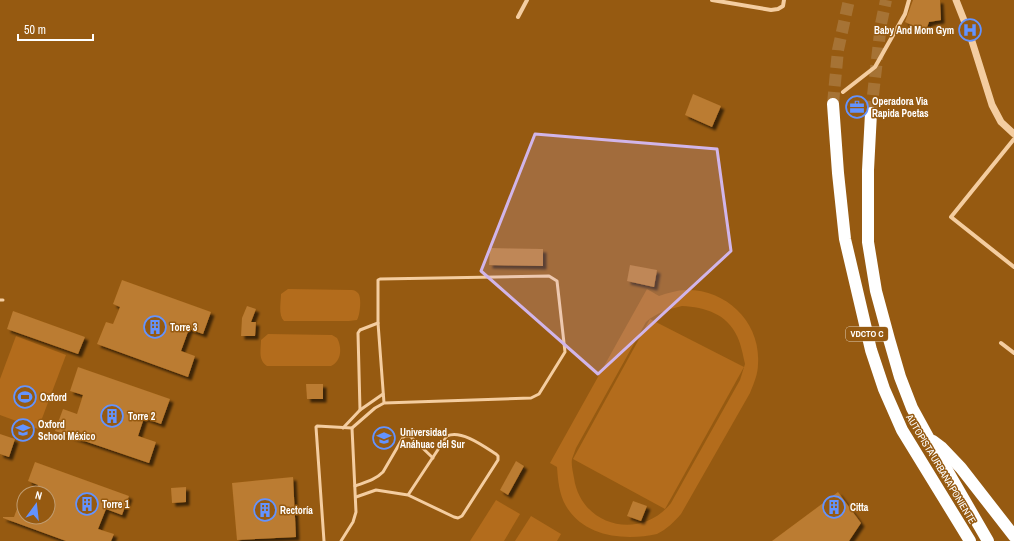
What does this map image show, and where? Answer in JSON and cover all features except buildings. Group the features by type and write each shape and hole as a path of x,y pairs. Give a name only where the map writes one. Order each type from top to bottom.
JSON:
{"highway":[{"name":"AUTOPISTA URBANA PONIENTE","path":"833,104 845,239 871,350 884,388 902,430 970,541"},
{"name":"AUTOPISTA URBANA PONIENTE","path":"871,113 868,170 868,242 876,291 900,377 912,408 988,541"},
{"path":"929,439 941,447 961,468 1014,536"}],"street":[{"path":"518,16 527,0"},
{"path":"712,0 771,10 784,6 784,0"},
{"path":"844,92 875,67 905,14 910,0"},
{"path":"956,0 971,38 992,105 1002,122 1014,134"},
{"path":"1014,139 951,217 1014,267"},
{"path":"1001,343 1014,354"}],"lane":[{"path":"324,541 315,429 317,426 352,428 375,408 384,403 531,398 539,394 565,352 557,281 549,276 378,280 378,323 384,403"},
{"path":"360,410 358,333 360,330 378,323"},
{"path":"343,428 360,410 383,394"},
{"path":"341,541 353,522 356,512 352,428"},
{"path":"356,497 376,490 408,496 454,517 462,516 498,460 498,456 474,440 455,434 447,436 408,496"},
{"path":"355,486 373,480 383,472 404,436 410,436 433,458"}],"highlighted area":[{"path":"535,134 717,149 731,251 598,374 481,271"}],"shaded area":[{"path":"288,289 354,290 358,293 360,298 358,318 357,320 349,321 284,321 280,312 281,294"},
{"path":"647,289 659,296 686,290 701,291 715,295 738,311 747,322 754,335 757,349 758,364 756,378 750,393 681,514 664,530 657,534 632,537 606,534 583,524 566,506 560,492 557,467 550,463","holes":["682,306 714,313 733,328 740,342 745,364 740,380 671,503 659,515 644,522 629,525 614,523 600,517 588,508 579,495 574,478 572,458 576,448 646,322 654,316 668,310"]},
{"path":"650,319 744,367 665,509 573,459"},
{"path":"268,334 332,335 337,338 339,342 340,354 335,364 331,366 267,366 261,358 261,340"},
{"name":"Oxford","path":"16,336 66,355 38,429 0,415 0,379"},
{"path":"496,500 520,514 504,541 470,541"},
{"path":"531,516 561,534 557,541 515,541"}],"tunnel":[{"path":"833,104 838,50 849,0"},
{"path":"871,113 881,24 886,0"}],"place":[{"name":"Baby And Mom Gym","path":"970,30"},
{"name":"Operadora Via Rapida Poetas","path":"857,107"},
{"name":"Torre 3","path":"155,327"},
{"name":"Oxford","path":"25,397"},
{"name":"Torre 2","path":"112,416"},
{"name":"Oxford School México","path":"23,430"},
{"name":"Universidad Anáhuac del Sur","path":"384,438"},
{"name":"Torre 1","path":"87,504"},
{"name":"Citta","path":"834,507"},
{"name":"Rectoría","path":"265,510"}]}
